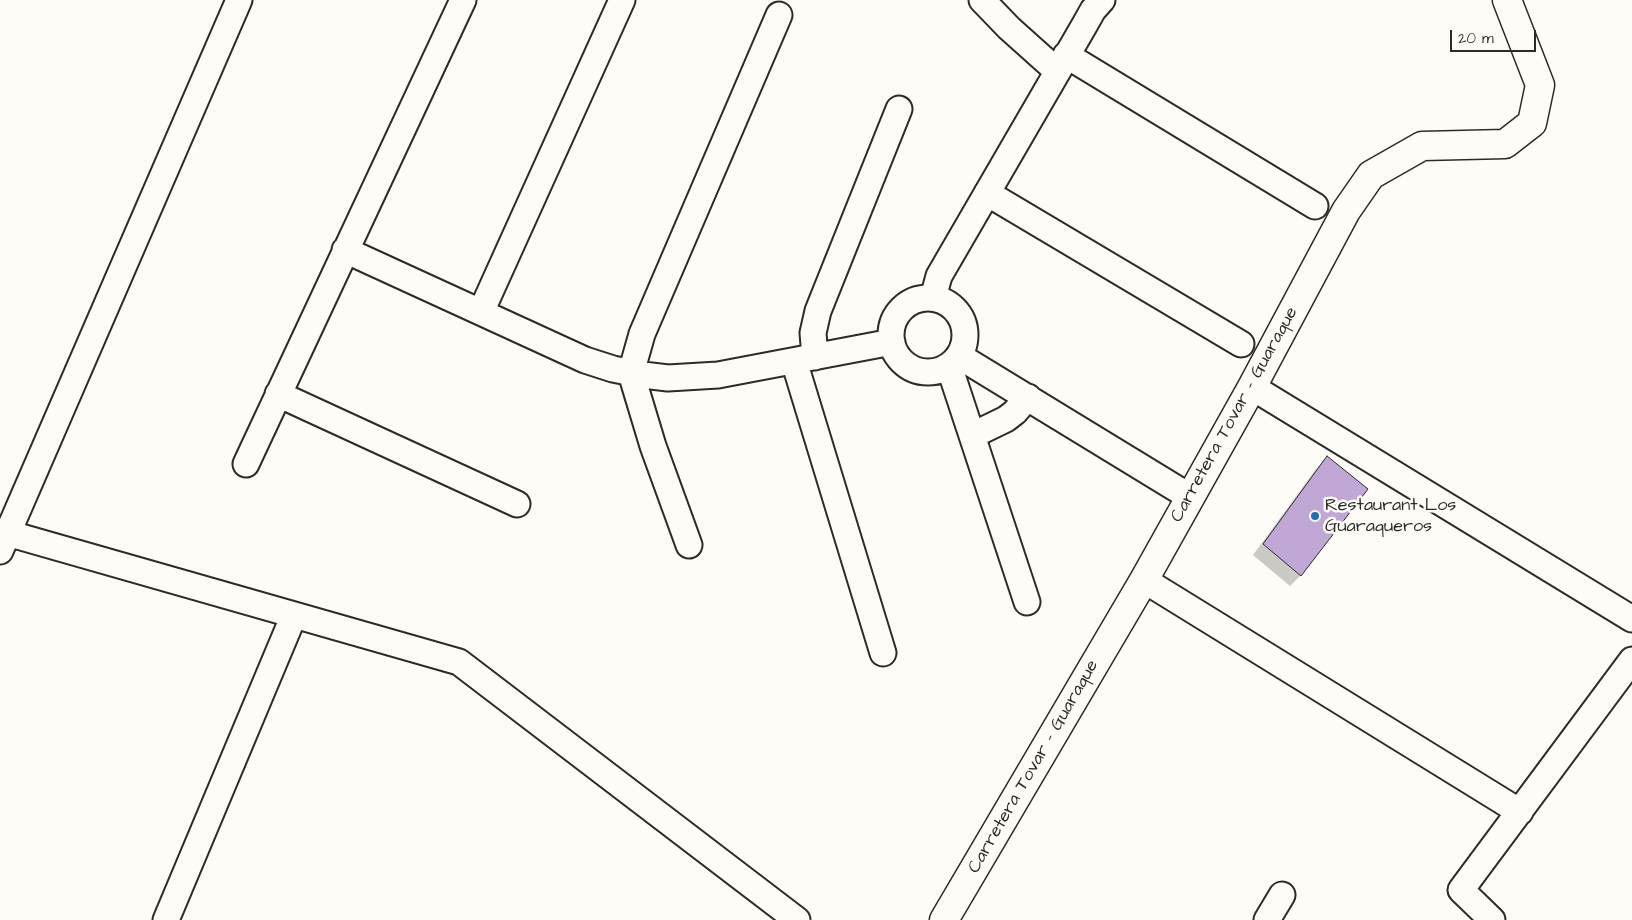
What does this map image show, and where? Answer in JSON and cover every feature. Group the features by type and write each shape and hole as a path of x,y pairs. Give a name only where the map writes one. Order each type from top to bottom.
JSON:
{"street":[{"path":"239,0 2,539 294,615 459,662 796,920"},
{"path":"246,464 463,0"},
{"path":"481,312 622,0"},
{"path":"982,0 1009,28 1062,63 1315,206"},
{"path":"933,298 939,276 1093,10 1102,0"},
{"name":"Carretera Tovar - Guaraque","path":"953,917 1252,387 1346,211 1371,175 1422,146 1505,144 1532,123 1540,85 1507,0"},
{"path":"689,545 653,446 632,373 642,334 779,15"},
{"path":"883,653 804,359 818,311 899,109"},
{"path":"987,193 1242,344"},
{"path":"345,250 585,360 632,373 668,378 693,378 892,342"},
{"path":"920,298 933,298 949,304 959,314 965,328 965,342 954,361 936,372 921,372 908,366 897,356 892,342 892,328 897,314 907,304 920,298"},
{"path":"954,361 1028,398 1190,497"},
{"path":"954,361 973,435 1027,602"},
{"path":"1252,387 1632,619"},
{"path":"278,394 517,504"},
{"path":"973,435 1015,412 1028,398"},
{"path":"1144,580 1520,812"},
{"path":"166,920 294,615"},
{"path":"1492,920 1461,890 1632,660"},
{"path":"1267,920 1282,895"}],"building":[{"name":"Restaurant Los Guaraqueros","path":"1327,456 1368,489 1301,576 1263,544"}],"place":[{"name":"Restaurant Los Guaraqueros","path":"1315,516"}]}
